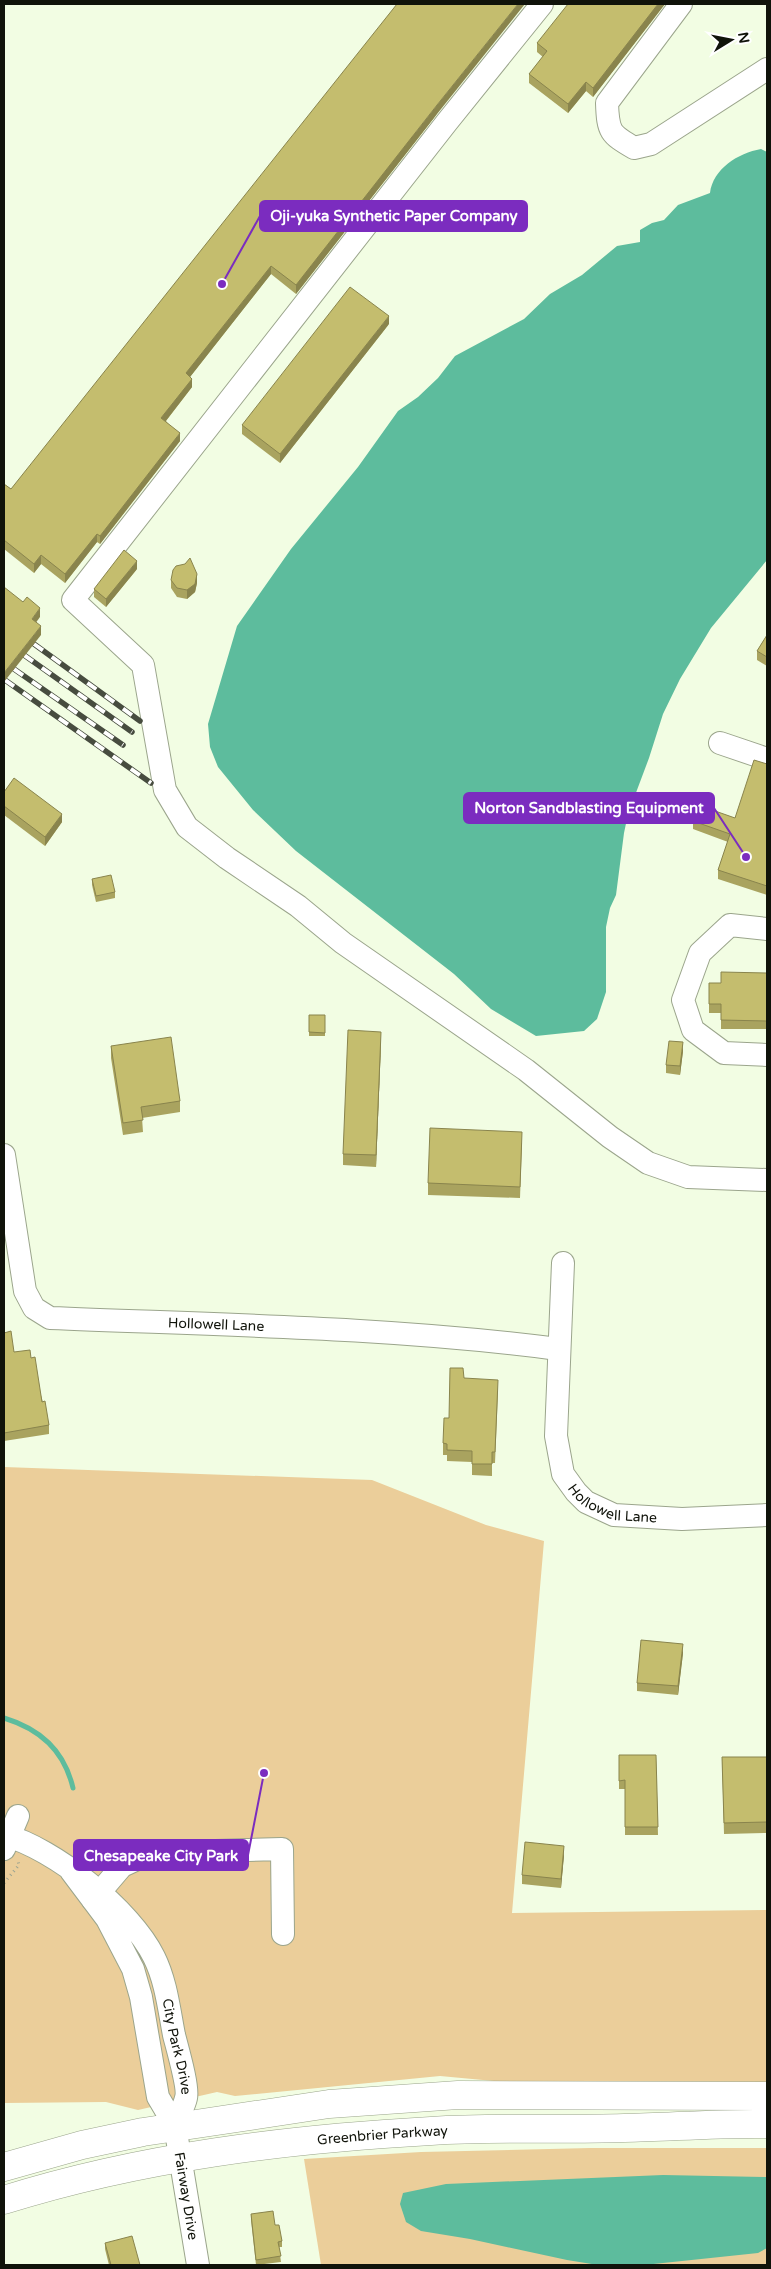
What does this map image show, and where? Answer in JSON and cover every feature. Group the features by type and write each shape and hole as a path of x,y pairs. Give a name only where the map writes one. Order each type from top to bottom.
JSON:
{"main road":[{"path":"4,2167 82,2146 175,2126 329,2104 458,2095 767,2096"},
{"name":"Greenbrier Parkway","path":"4,2200 71,2180 181,2159 310,2140 432,2130 767,2124"}],"street":[{"path":"542,4 447,122 73,600 144,665 165,790 186,826 227,858 298,906 343,944 526,1070 610,1137 648,1163 688,1177 767,1180"},
{"path":"682,4 606,103 607,120 614,136 634,148 651,144 767,69"},
{"path":"720,743 767,759"},
{"path":"767,930 730,925 700,954 682,1000 693,1030 724,1053 767,1055"},
{"name":"Hollowell Lane","path":"4,1155 25,1291 34,1308 50,1318 279,1327 497,1341 558,1349"},
{"name":"Hollowell Lane","path":"563,1263 558,1349 556,1436 557,1453 563,1474 586,1502 614,1515 682,1519 767,1515"},
{"name":"City Park Drive","path":"9,1834 54,1858 71,1871 96,1896 133,1969 140,1997 158,2097 175,2126"},
{"path":"96,1896 122,1866 150,1853 282,1849 283,1934"},
{"name":"Fairway Drive","path":"175,2126 198,2265"}],"path":[{"path":"19,1865 28,1864"}],"shaded area":[{"path":"761,149 767,152 767,560 711,628 680,679 663,714 628,814 616,895 610,908 606,927 606,992 597,1019 584,1031 536,1036 491,1009 454,974 296,851 253,810 218,767 210,747 208,724 237,626 291,549 358,467 398,411 418,397 438,378 455,356 524,319 550,294 582,275 617,246 640,242 640,230 652,223 664,220 678,205 710,193 712,184 721,170 736,158"},
{"path":"4,1467 372,1480 486,1525 544,1541 512,1913 767,1910 767,2083 525,2084 440,2076 235,2096 217,2092 138,2110 106,2102 4,2103"},
{"path":"590,2148 767,2148 767,2265 321,2265 304,2159 421,2152"},
{"path":"663,2175 767,2177 767,2248 758,2253 644,2265 598,2265 421,2231 406,2222 400,2204 403,2193 446,2184"}],"building":[{"path":"397,4 518,4 296,285 271,266 186,373 192,379 161,418 180,433 100,536 97,534 65,574 41,555 34,564 4,540 4,484 11,489"},
{"path":"568,4 658,4 593,88 586,82 568,104 529,74 547,51 537,43"},
{"path":"350,287 389,316 280,454 242,425"},
{"path":"124,550 137,561 106,599 94,589"},
{"path":"190,558 197,574 195,584 187,590 177,588 171,580 173,570 176,566 185,564"},
{"path":"4,587 23,602 27,597 40,608 32,619 41,626 4,673"},
{"path":"767,635 767,657 757,651"},
{"path":"754,760 767,764 767,886 718,870 730,834 693,821 698,805 735,818"},
{"path":"14,778 62,814 45,837 4,806 4,792"},
{"path":"111,875 115,892 96,896 92,879"},
{"path":"721,972 767,973 767,1021 721,1020 721,1004 709,1004 709,983 721,983"},
{"path":"309,1015 325,1015 325,1033 309,1032"},
{"path":"348,1030 381,1032 376,1155 343,1154"},
{"path":"171,1037 180,1101 141,1107 143,1120 123,1123 111,1046"},
{"path":"669,1041 683,1042 680,1066 666,1065"},
{"path":"430,1128 522,1132 520,1187 428,1183"},
{"path":"11,1331 14,1352 30,1350 31,1358 35,1357 42,1402 45,1401 49,1425 4,1433 4,1333"},
{"path":"450,1368 463,1368 464,1378 498,1380 495,1452 492,1452 492,1464 472,1464 472,1451 447,1450 447,1444 443,1443 444,1418 449,1418"},
{"path":"641,1640 683,1644 678,1686 637,1683"},
{"path":"619,1755 656,1755 658,1827 625,1827 625,1780 619,1781"},
{"path":"722,1757 767,1757 767,1822 724,1823"},
{"path":"525,1842 564,1846 561,1879 522,1875"},
{"path":"273,2211 275,2225 279,2225 282,2241 278,2242 281,2256 256,2260 251,2214"},
{"path":"132,2236 140,2265 111,2265 105,2243"}],"waterway":[{"path":"4,1718 29,1728 49,1743 63,1763 73,1788"}],"railway":[{"path":"34,644 140,721"},
{"path":"24,655 132,732"},
{"path":"14,669 123,745"},
{"path":"5,680 151,783"}],"place":[{"name":"Oji-yuka Synthetic Paper Company","path":"222,284"},
{"name":"Norton Sandblasting Equipment","path":"746,857"},
{"name":"Chesapeake City Park","path":"264,1773"}]}
